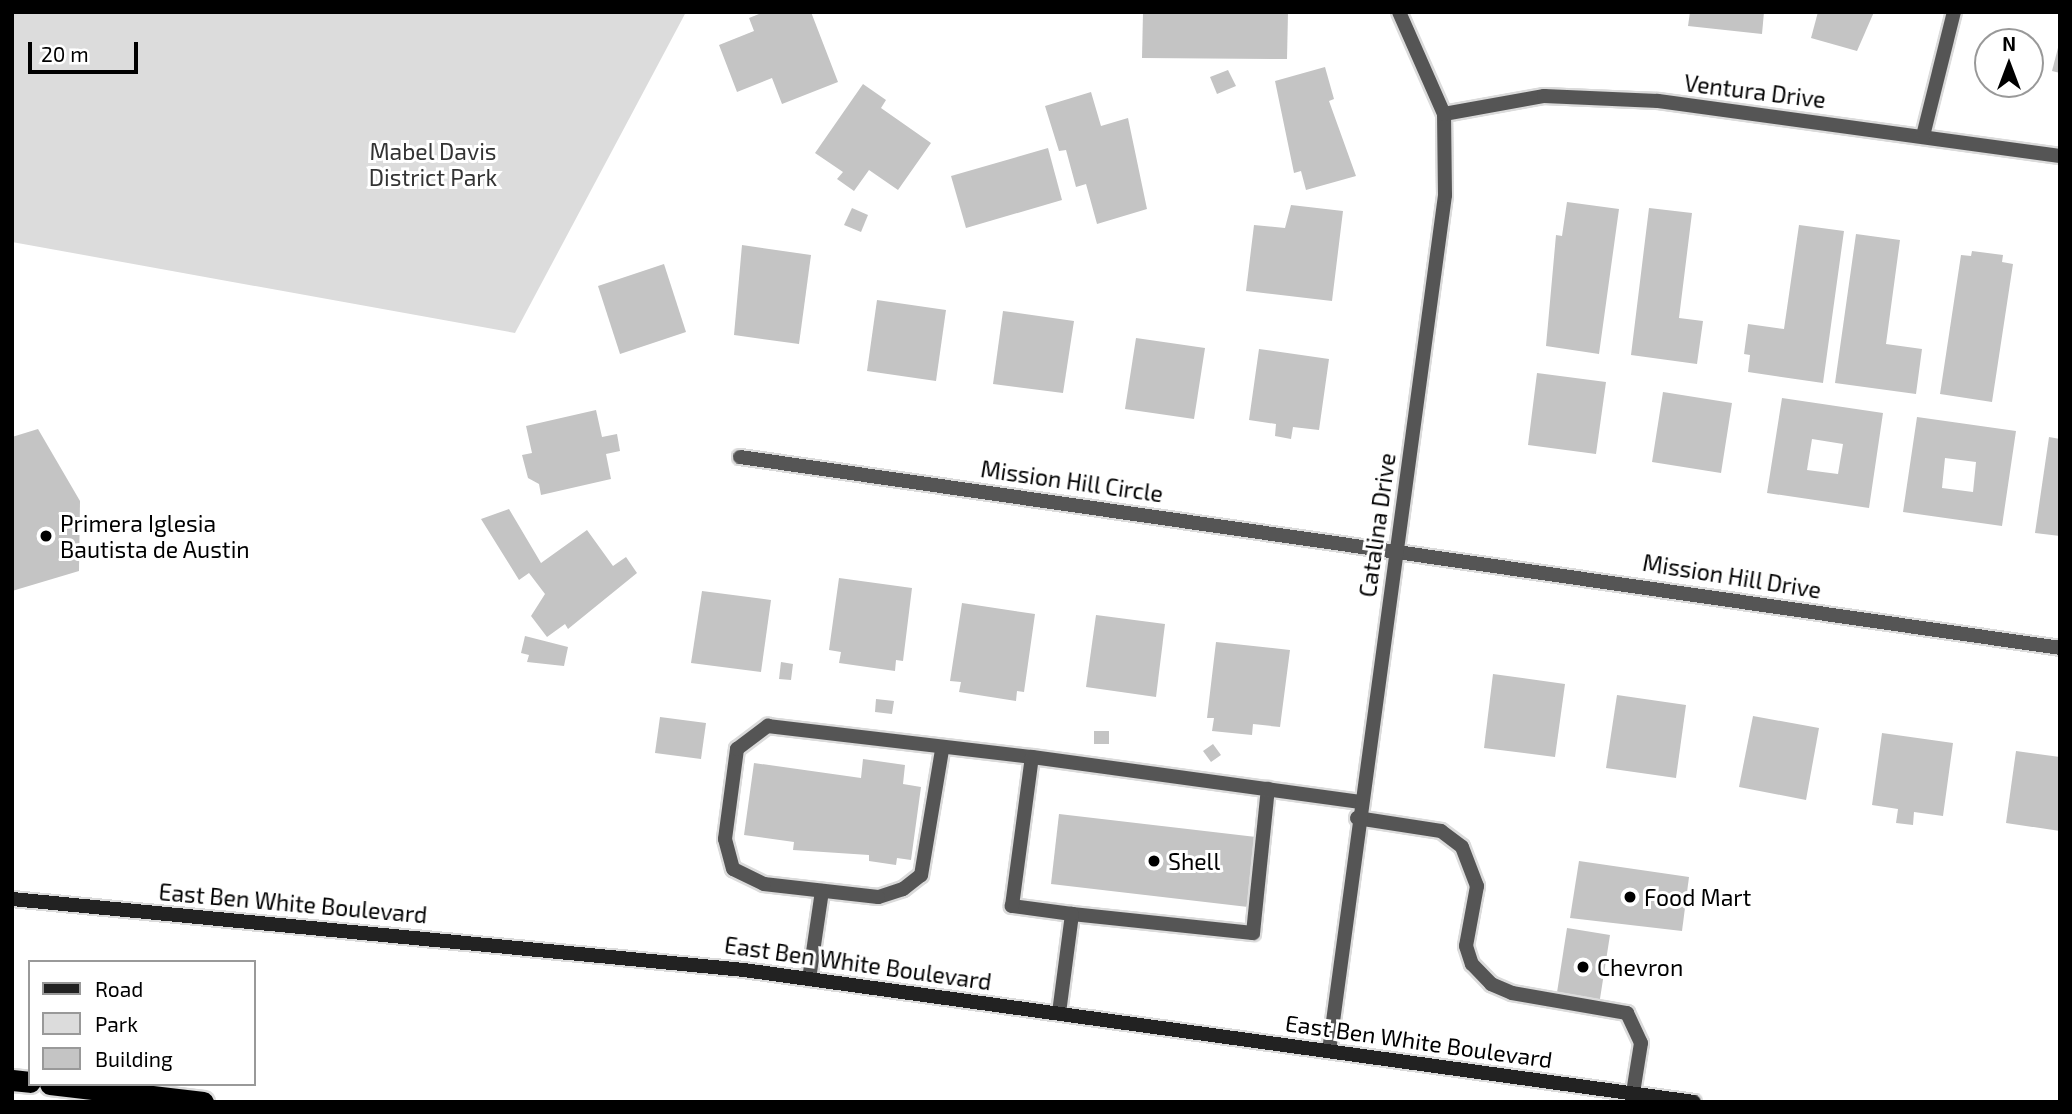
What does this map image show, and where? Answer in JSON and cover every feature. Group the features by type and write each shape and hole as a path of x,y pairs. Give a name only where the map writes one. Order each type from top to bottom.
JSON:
{"highway":[{"path":"67,1086 203,1102"}],"main road":[{"name":"East Ben White Boulevard","path":"12,899 809,979 1693,1102"}],"street":[{"name":"Catalina Drive","path":"1329,1051 1359,802 1398,548 1446,195 1444,114 1399,12"},
{"path":"1923,135 1954,12"},
{"name":"Ventura Drive","path":"1444,114 1544,96 1608,99 1923,135 2060,156"},
{"name":"Mission Hill Circle","path":"740,457 1398,548"},
{"name":"Mission Hill Drive","path":"1398,548 2060,648"},
{"path":"943,750 921,875 878,897 764,884 733,869 726,839 737,750 768,726 943,750 1032,757 1359,802"},
{"path":"1032,757 1012,906 1253,933 1268,789"},
{"path":"1357,818 1441,831 1462,847 1477,886 1466,946 1472,964 1491,984 1512,993 1627,1013 1641,1043 1633,1093"},
{"path":"809,979 821,891"},
{"path":"1059,1013 1072,914"}],"green space":[{"name":"Mabel Davis District Park","path":"12,12 686,12 515,333 12,242"}],"building":[{"path":"764,12 811,12 838,82 782,104 772,78 737,92 719,45 754,31 749,18"},
{"path":"1143,12 1288,12 1287,59 1142,58"},
{"path":"1690,12 1764,12 1762,34 1688,26"},
{"path":"1818,12 1874,12 1857,51 1811,38"},
{"path":"2060,44 2060,73 2052,71"},
{"path":"1325,67 1334,99 1329,101 1356,176 1306,190 1301,171 1294,173 1275,81"},
{"path":"1228,70 1236,86 1217,94 1210,77"},
{"path":"863,84 886,100 881,108 931,143 898,190 869,170 854,191 837,179 843,172 815,153"},
{"path":"1091,92 1101,126 1128,118 1147,209 1097,224 1086,184 1076,187 1066,150 1059,151 1045,106"},
{"path":"1048,148 1062,200 966,228 951,176"},
{"path":"1567,202 1619,209 1599,354 1546,346 1556,235 1562,236"},
{"path":"1291,205 1343,211 1332,301 1246,291 1254,225 1285,228"},
{"path":"852,208 868,215 861,232 844,225"},
{"path":"1649,208 1692,213 1679,318 1703,321 1697,364 1631,355"},
{"path":"1799,225 1844,231 1823,383 1748,372 1750,355 1744,354 1748,324 1784,329"},
{"path":"1856,234 1900,240 1886,344 1922,349 1916,394 1835,383"},
{"path":"742,245 811,255 799,344 734,335"},
{"path":"1972,251 2003,255 2002,262 2013,264 1992,402 1940,394 1961,255 1971,256"},
{"path":"664,264 686,332 620,354 598,286"},
{"path":"877,300 946,310 936,381 867,371"},
{"path":"1003,311 1074,321 1063,393 993,384"},
{"path":"1136,338 1205,348 1194,419 1125,409"},
{"path":"1259,349 1329,359 1319,430 1293,427 1291,439 1275,436 1276,424 1249,420"},
{"path":"1537,373 1606,382 1596,454 1528,445"},
{"path":"1663,392 1732,403 1721,473 1652,462"},
{"path":"1782,398 1883,413 1869,508 1767,493","holes":["1812,439 1843,444 1838,474 1807,470"]},
{"path":"596,410 602,437 617,434 620,451 606,454 611,479 541,495 539,484 528,478 522,455 532,453 526,426"},
{"path":"1917,417 2016,431 2002,526 1903,512","holes":["1945,458 1976,462 1973,492 1942,488"]},
{"name":"Primera Iglesia Bautista de Austin","path":"38,429 80,501 79,571 12,591 12,437"},
{"path":"2049,437 2060,439 2060,536 2035,533"},
{"path":"509,509 541,563 587,530 613,566 626,557 637,573 568,629 565,624 547,637 531,616 545,594 529,573 519,580 481,519"},
{"path":"839,578 912,588 903,661 896,660 895,671 839,663 841,652 829,650"},
{"path":"702,591 771,600 761,672 691,663"},
{"path":"962,603 1035,614 1024,692 1017,691 1016,701 959,692 961,682 950,681"},
{"path":"1096,615 1165,624 1156,697 1086,687"},
{"path":"525,636 568,647 564,666 527,662 529,655 521,653"},
{"path":"1216,642 1290,650 1280,727 1253,724 1252,735 1212,731 1214,718 1207,718"},
{"path":"781,662 793,664 791,680 779,679"},
{"path":"1493,674 1565,684 1555,757 1484,748"},
{"path":"1617,695 1686,705 1676,778 1606,768"},
{"path":"876,699 894,701 892,714 875,712"},
{"path":"1753,716 1819,728 1806,800 1739,787"},
{"path":"660,717 706,723 701,759 655,753"},
{"path":"1094,731 1109,731 1109,744 1094,744"},
{"path":"1882,733 1953,743 1943,816 1914,812 1913,825 1896,823 1898,809 1872,805"},
{"path":"1213,744 1221,755 1211,762 1203,751"},
{"path":"2016,751 2060,757 2060,831 2006,823"},
{"path":"863,759 905,765 903,784 921,787 911,860 897,858 896,865 869,861 869,855 793,850 794,842 744,835 754,763 861,778"},
{"name":"Shell","path":"1059,814 1256,837 1248,907 1051,884"},
{"name":"Food Mart","path":"1579,861 1689,877 1682,931 1570,918"},
{"name":"Chevron","path":"1567,928 1610,935 1599,1005 1556,999"}],"place":[{"name":"Primera Iglesia Bautista de Austin","path":"46,536"},
{"name":"Shell","path":"1154,861"},
{"name":"Food Mart","path":"1630,897"},
{"name":"Chevron","path":"1583,967"}]}
